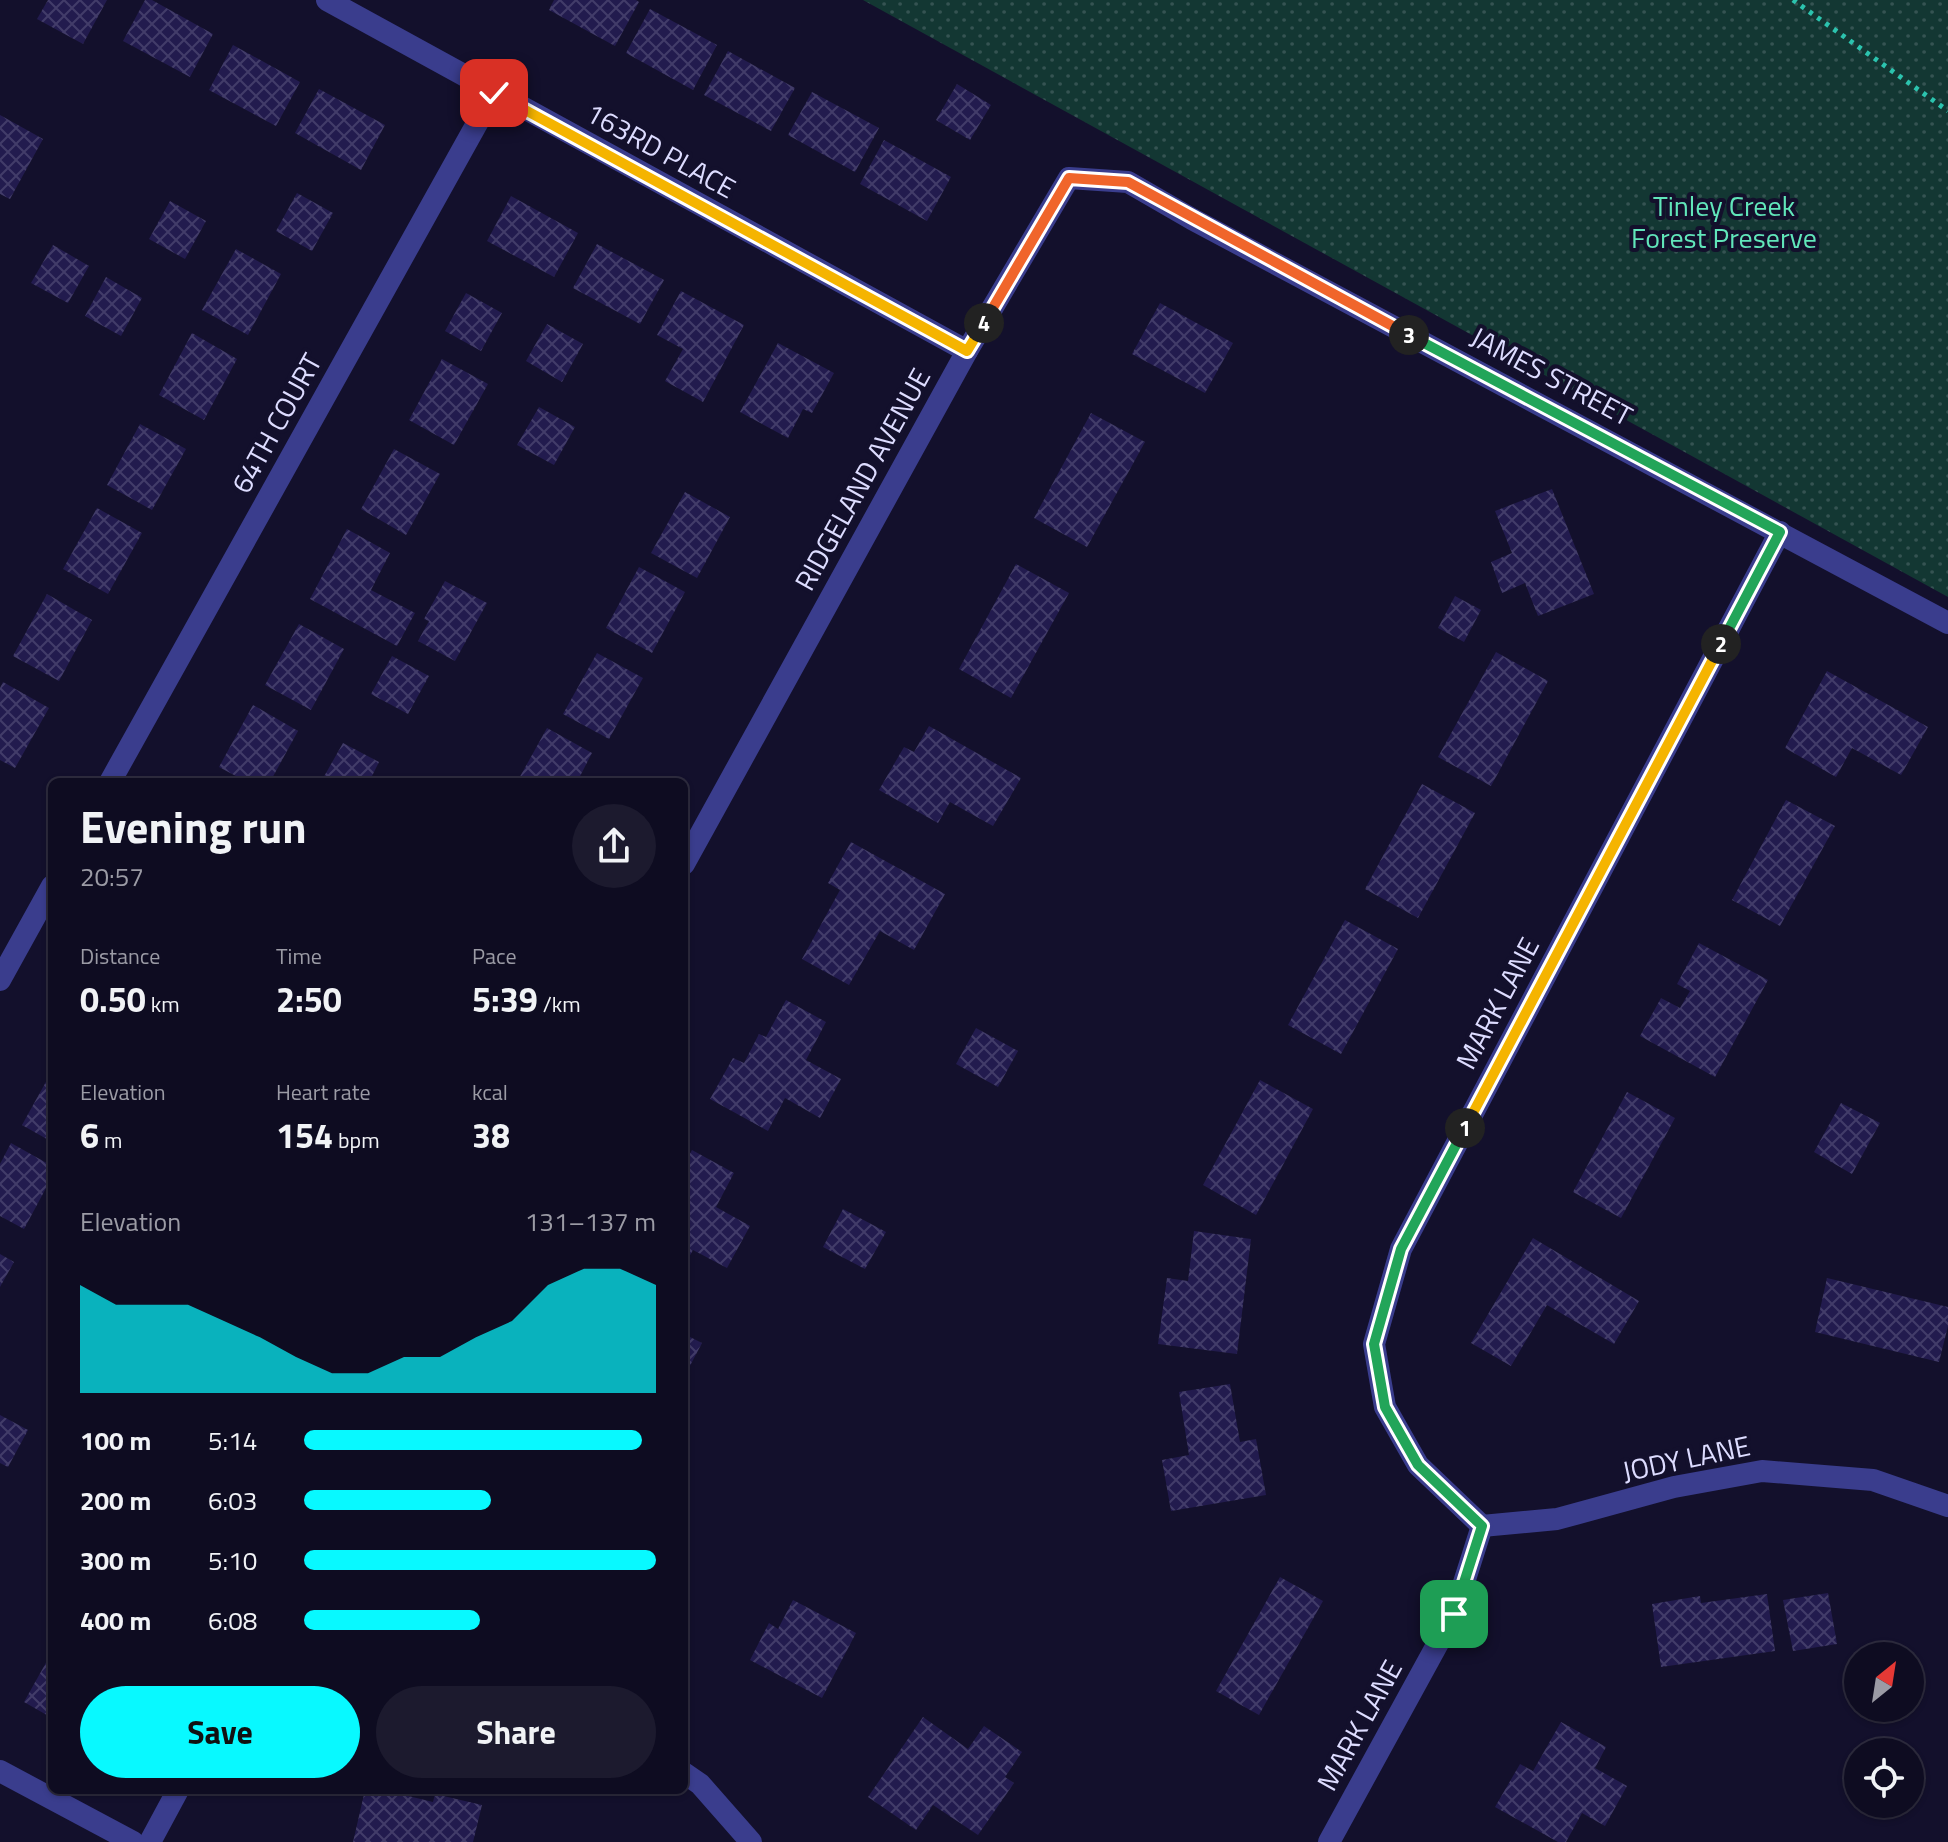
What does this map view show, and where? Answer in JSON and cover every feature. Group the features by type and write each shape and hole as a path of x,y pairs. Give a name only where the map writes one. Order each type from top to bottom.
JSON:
{"street":[{"name":"163RD PLACE","path":"327,0 967,351"},
{"name":"64TH COURT","path":"112,778 494,93"},
{"name":"RIDGELAND AVENUE","path":"688,857 967,351 1069,178 1128,182"},
{"name":"JAMES STREET","path":"1128,182 1948,623"},
{"name":"MARK LANE","path":"1329,1842 1454,1614 1482,1526 1418,1465 1385,1407 1374,1344 1401,1249 1780,532"},
{"path":"0,980 48,893"},
{"name":"JODY LANE","path":"1482,1526 1557,1519 1674,1487 1762,1471 1873,1480 1948,1506"},
{"path":"0,1771 133,1842"},
{"path":"688,1776 700,1784 751,1842"},
{"path":"150,1842 176,1794"}],"path":[{"path":"1793,0 1948,111"}],"green space":[{"name":"Tinley Creek Forest Preserve","path":"863,0 1948,0 1948,597"}],"building":[{"path":"48,0 107,0 83,44 37,19"},
{"path":"145,0 152,0 213,34 190,77 123,41"},
{"path":"554,0 639,2 615,46 549,10"},
{"path":"650,9 717,45 693,90 626,53"},
{"path":"233,45 300,82 276,126 209,90"},
{"path":"728,51 795,88 771,131 704,95"},
{"path":"957,84 991,105 970,140 936,120"},
{"path":"319,89 385,125 361,170 295,133"},
{"path":"812,92 879,128 855,172 788,135"},
{"path":"0,115 43,139 10,199 0,194"},
{"path":"884,140 951,177 927,221 860,184"},
{"path":"297,193 333,213 312,251 276,231"},
{"path":"511,196 578,233 554,277 487,241"},
{"path":"170,201 206,221 185,259 149,239"},
{"path":"597,244 664,280 640,324 573,288"},
{"path":"53,245 89,266 68,303 31,283"},
{"path":"236,249 281,274 248,335 202,310"},
{"path":"106,277 142,298 121,336 85,316"},
{"path":"681,291 744,325 703,402 665,381 683,349 657,335"},
{"path":"466,293 502,313 481,351 445,331"},
{"path":"1160,303 1233,343 1205,393 1132,354"},
{"path":"547,324 583,344 562,382 526,361"},
{"path":"192,333 237,359 204,420 159,395"},
{"path":"778,343 834,373 812,413 803,409 788,438 740,412"},
{"path":"442,359 488,384 454,445 409,420"},
{"path":"539,407 575,427 554,465 517,445"},
{"path":"1091,413 1145,442 1087,547 1034,518"},
{"path":"140,424 186,449 152,510 107,485"},
{"path":"394,449 440,474 406,535 361,509"},
{"path":"1552,489 1594,594 1538,616 1525,583 1502,593 1491,562 1512,553 1495,511"},
{"path":"685,492 730,517 697,578 651,553"},
{"path":"97,508 142,533 108,594 63,569"},
{"path":"347,529 390,553 371,590 415,613 397,646 310,599"},
{"path":"1016,564 1069,593 1011,698 959,669"},
{"path":"639,567 685,592 652,653 606,628"},
{"path":"445,581 487,603 455,661 418,641 429,621 424,619"},
{"path":"47,594 92,620 59,681 13,656"},
{"path":"1455,596 1481,610 1464,642 1438,628"},
{"path":"299,624 344,649 311,710 265,685"},
{"path":"1496,652 1548,681 1491,786 1438,757"},
{"path":"597,653 643,678 609,739 563,714"},
{"path":"392,656 429,676 408,714 371,694"},
{"path":"1827,671 1928,727 1901,775 1852,748 1836,777 1785,748"},
{"path":"3,682 49,708 15,768 0,760 0,688"},
{"path":"253,705 298,731 272,778 240,778 219,767"},
{"path":"929,726 1021,778 993,826 950,802 938,823 879,790 904,747 914,752"},
{"path":"547,728 592,753 579,778 519,778"},
{"path":"343,743 379,762 371,778 323,778"},
{"path":"1422,784 1475,813 1418,918 1365,889"},
{"path":"1786,800 1835,826 1780,926 1732,900"},
{"path":"851,842 945,894 914,950 880,931 849,985 802,959 840,890 828,883"},
{"path":"1345,920 1398,949 1341,1054 1288,1025"},
{"path":"1699,943 1768,980 1715,1077 1640,1036 1661,998 1680,1008 1690,991 1677,984"},
{"path":"786,1000 826,1022 806,1060 841,1079 820,1118 785,1098 768,1131 710,1099 733,1058 744,1063 759,1034 766,1037"},
{"path":"976,1028 1018,1051 998,1087 956,1064"},
{"path":"48,1078 48,1140 22,1125"},
{"path":"1260,1080 1313,1109 1256,1215 1203,1185"},
{"path":"1627,1092 1675,1118 1621,1218 1573,1192"},
{"path":"1841,1103 1880,1123 1852,1174 1814,1152"},
{"path":"11,1143 48,1164 48,1184 24,1229 0,1216 0,1164"},
{"path":"692,1150 734,1173 716,1207 750,1226 727,1268 693,1250 688,1259 688,1157"},
{"path":"843,1209 886,1232 865,1269 823,1247"},
{"path":"1194,1231 1251,1239 1237,1354 1158,1344 1167,1278 1188,1281"},
{"path":"1533,1238 1639,1301 1614,1344 1547,1305 1511,1366 1471,1343"},
{"path":"0,1254 14,1262 0,1287"},
{"path":"1827,1278 1948,1307 1948,1326 1939,1362 1815,1332"},
{"path":"688,1336 702,1343 688,1369"},
{"path":"1230,1384 1240,1442 1256,1439 1266,1495 1171,1511 1162,1460 1189,1455 1179,1392"},
{"path":"0,1415 28,1430 8,1467 0,1463"},
{"path":"1280,1577 1323,1601 1259,1715 1216,1691"},
{"path":"1828,1593 1837,1644 1793,1651 1783,1600"},
{"path":"1767,1594 1775,1651 1661,1667 1652,1604 1700,1596 1701,1603"},
{"path":"793,1600 856,1633 822,1698 750,1660 769,1623 778,1629"},
{"path":"48,1659 48,1716 24,1702"},
{"path":"923,1717 968,1749 984,1726 1022,1752 1005,1777 1014,1783 978,1835 933,1805 916,1830 868,1797"},
{"path":"1561,1722 1606,1747 1595,1768 1627,1786 1605,1826 1582,1813 1566,1842 1558,1842 1495,1807 1520,1764 1533,1771"},
{"path":"364,1794 400,1794 433,1802 435,1794 482,1805 473,1842 353,1842"}],"route":[{"path":"494,93 967,351 1069,178 1128,182 1780,532 1401,1249 1374,1344 1385,1407 1418,1465 1482,1526 1454,1614"}]}
